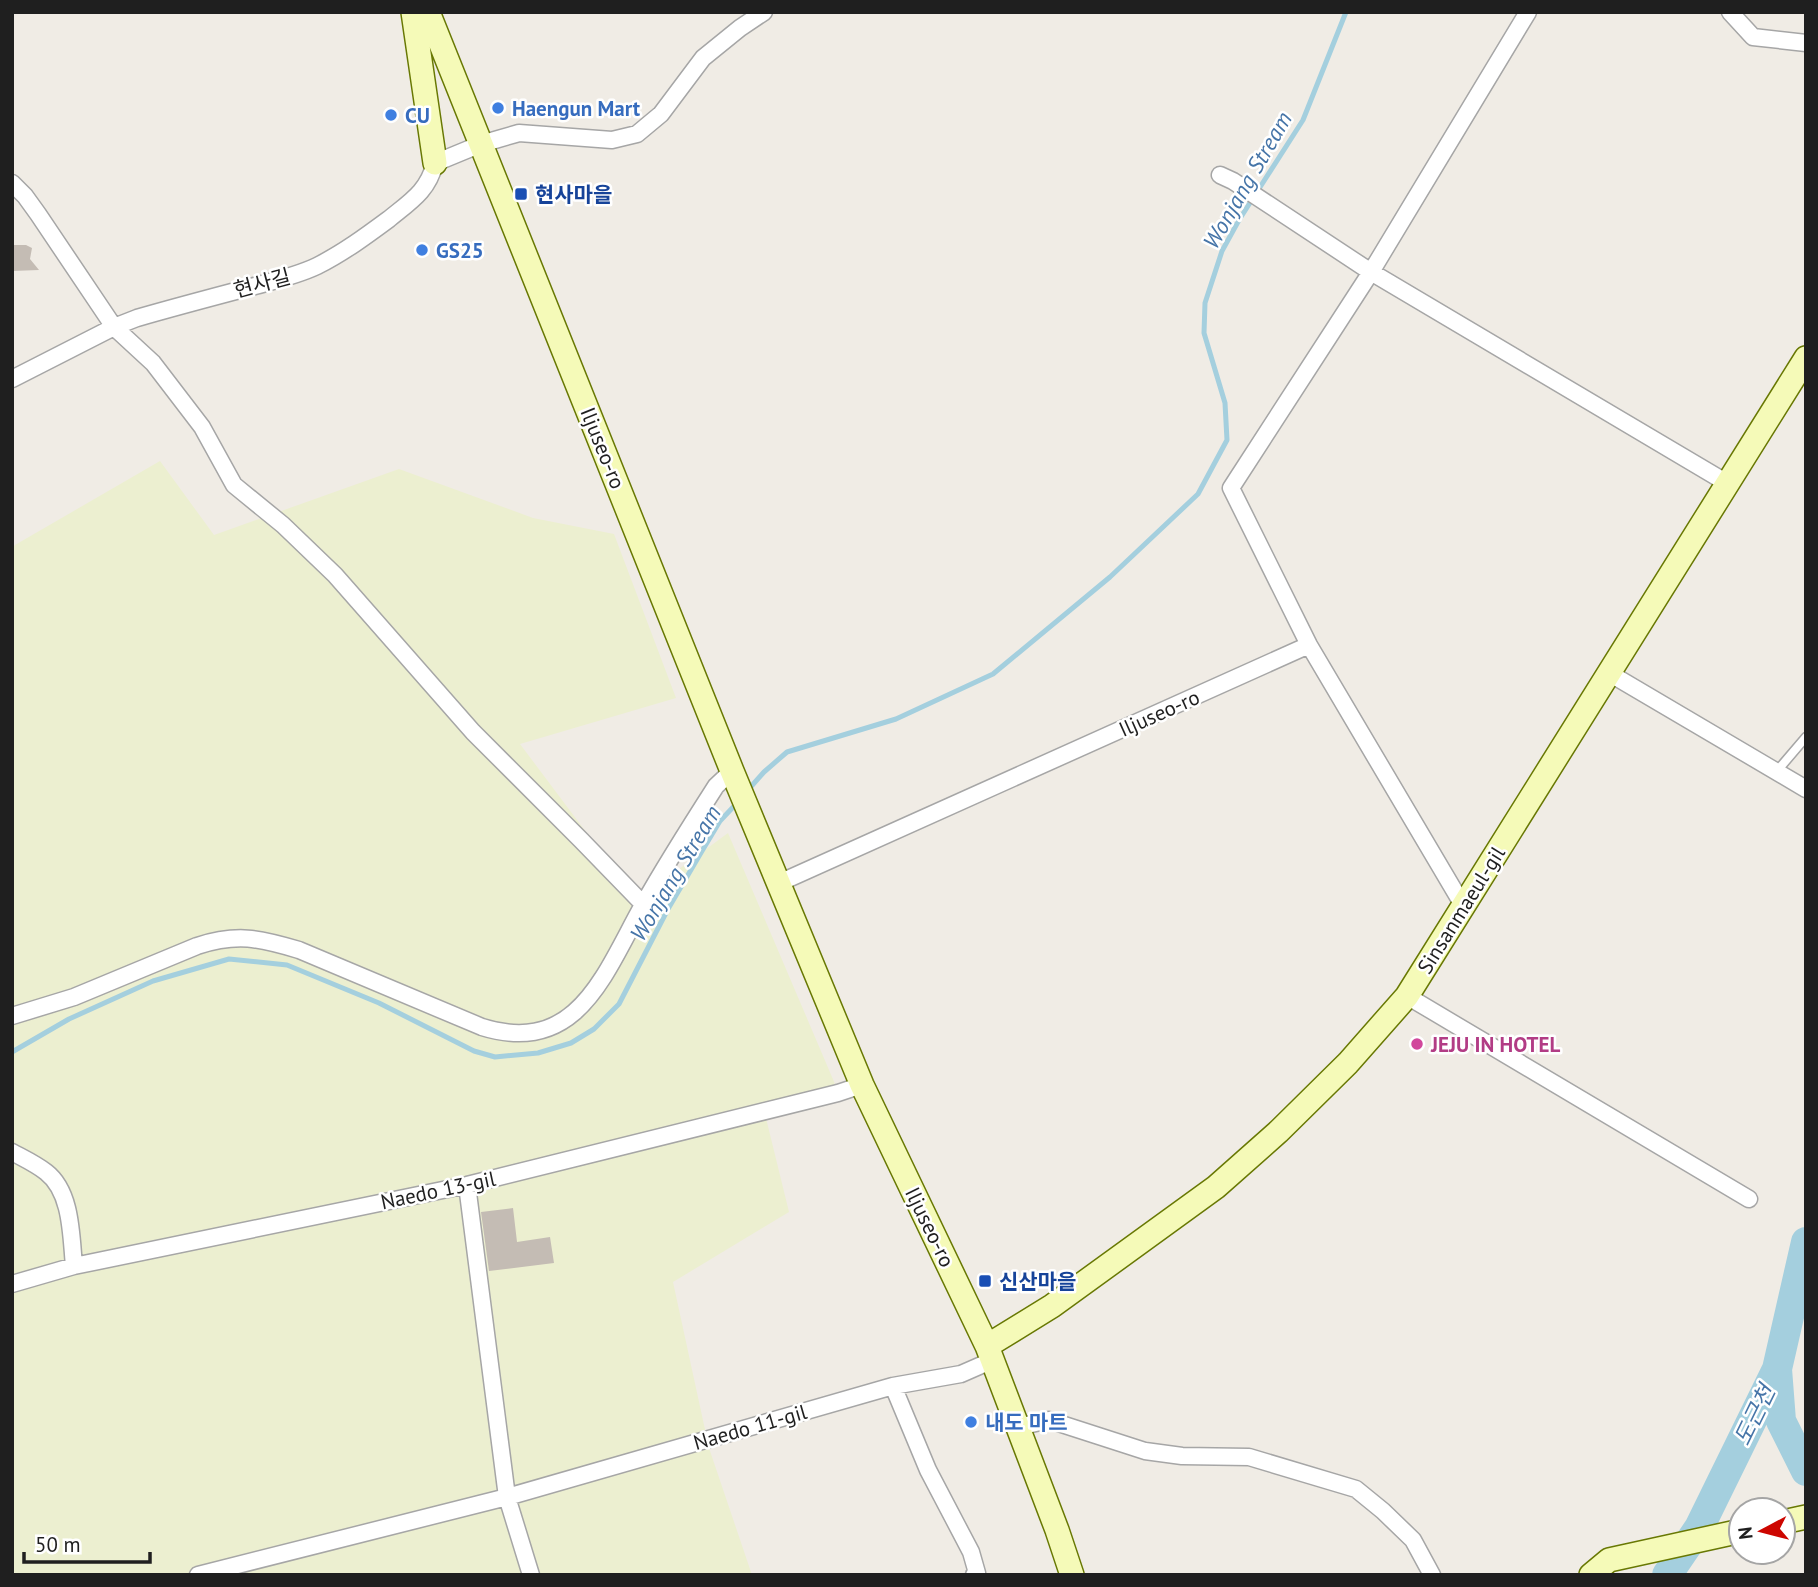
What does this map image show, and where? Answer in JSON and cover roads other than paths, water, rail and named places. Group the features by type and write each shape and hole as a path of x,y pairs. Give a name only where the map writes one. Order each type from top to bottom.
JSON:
{"main road":[{"path":"413,12 435,163"},
{"name":"Iljuseo-ro","path":"428,12 735,778 862,1085 990,1353 1072,1575"},
{"name":"Sinsanmaeul-gil","path":"990,1353 1216,1187 1278,1132 1348,1063 1407,996 1806,358"},
{"path":"1591,1575 1609,1560 1727,1534"}],"street":[{"path":"435,163 481,144 519,133 612,140 637,134 661,114 703,58 764,12"},
{"path":"1464,907 1310,645 1231,488 1371,272 1528,12"},
{"path":"1731,12 1753,37 1806,43"},
{"name":"현사길","path":"12,379 137,318 316,267 365,237 417,197 426,186 435,163"},
{"path":"1227,178 1371,272 1727,483"},
{"path":"12,183 38,214 114,327 153,363 202,427 234,485 283,525 335,575 473,732 643,904"},
{"name":"Iljuseo-ro","path":"779,883 1310,645"},
{"path":"1609,673 1806,789"},
{"path":"12,1016 74,998 197,946 215,940 243,938 299,950 497,1032 544,1029 581,1007 594,992 643,904 716,786 735,778"},
{"path":"1407,996 1749,1199"},
{"name":"Naedo 13-gil","path":"12,1284 74,1266 467,1185 862,1085"},
{"path":"12,1152 47,1172 57,1184 66,1203 74,1266"},
{"path":"467,1185 507,1497 531,1575"},
{"name":"Naedo 11-gil","path":"198,1575 507,1497 892,1386 961,1374 990,1353"},
{"path":"892,1386 928,1469 971,1552 975,1574"},
{"path":"1018,1427 1049,1420 1144,1451 1182,1456 1249,1457 1356,1489 1413,1540 1432,1575"}],"lane":[{"path":"1777,771 1806,737"}],"waterway":[{"name":"Wonjang Stream","path":"748,790 787,752 896,719 993,674 1110,577 1198,494 1227,440 1225,403 1204,333 1205,303 1222,251 1303,120 1346,12"},
{"name":"Wonjang Stream","path":"12,1052 69,1019 153,981 229,959 287,965 379,1003 474,1051 495,1057 538,1053 571,1043 594,1029 619,1004 668,909 702,851 720,821 737,803"},
{"name":"도근천","path":"1667,1575 1699,1528 1777,1369 1806,1242"},
{"path":"1777,1369 1781,1421 1806,1471"}],"place":[{"name":"Haengun Mart","path":"498,108"},
{"name":"CU","path":"391,115"},
{"name":"현사마을","path":"521,194"},
{"name":"GS25","path":"422,250"},
{"name":"JEJU IN HOTEL","path":"1417,1044"},
{"name":"신산마을","path":"985,1281"},
{"name":"내도 마트","path":"971,1422"}]}
